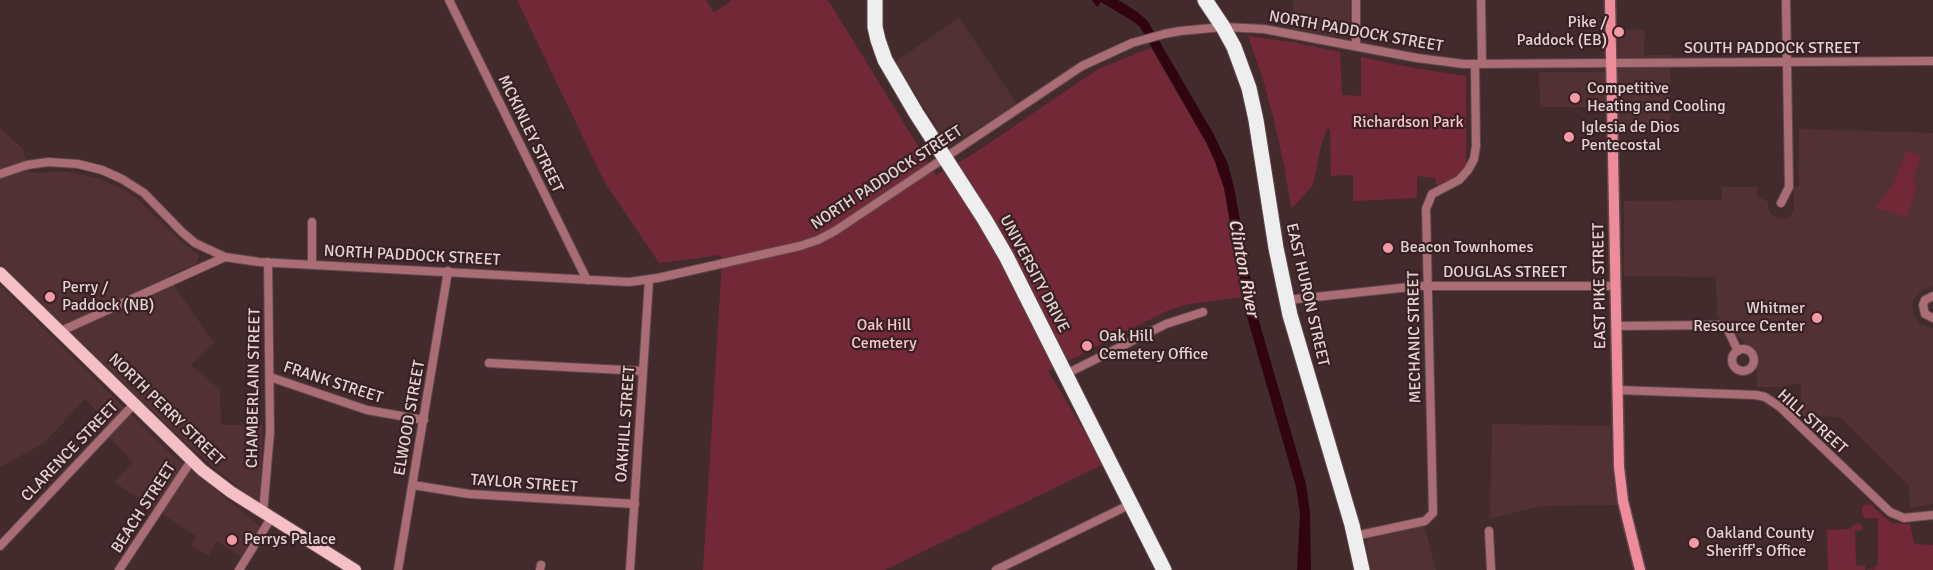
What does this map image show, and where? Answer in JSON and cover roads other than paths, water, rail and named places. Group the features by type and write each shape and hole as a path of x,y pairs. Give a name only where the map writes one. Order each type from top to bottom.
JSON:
{"highway":[{"name":"EAST HURON STREET","path":"1204,0 1223,27 1240,60 1249,88 1287,300 1299,350 1355,536 1362,570"},
{"name":"UNIVERSITY DRIVE","path":"874,2 878,40 885,60 1001,247 1164,570"}],"main road":[{"name":"NORTH PERRY STREET","path":"0,273 191,461 221,486 355,570"}],"street":[{"name":"MCKINLEY STREET","path":"449,0 587,280"},
{"path":"1356,0 1356,46"},
{"name":"MECHANIC STREET","path":"1355,536 1425,521 1432,513 1425,213 1428,200 1435,191 1455,183 1464,176 1475,152 1481,0"},
{"name":"EAST PIKE STREET","path":"1610,0 1620,481 1640,570"},
{"path":"1780,203 1789,187 1786,0"},
{"name":"NORTH PADDOCK STREET","path":"0,174 27,165 48,162 78,164 102,170 144,193 195,243 225,257 247,261 623,282 649,280 815,242 1073,71 1105,54 1164,34 1223,27 1271,30 1432,61 1478,64 1611,63"},
{"name":"SOUTH PADDOCK STREET","path":"1611,63 1933,61"},
{"path":"312,222 312,265"},
{"path":"61,331 225,257"},
{"name":"CHAMBERLAIN STREET","path":"239,570 267,516 270,436 268,262"},
{"name":"ELWOOD STREET","path":"398,570 448,271"},
{"name":"OAKHILL STREET","path":"630,570 649,280"},
{"name":"DOUGLAS STREET","path":"1287,300 1427,286 1615,286"},
{"path":"1933,296 1925,300 1923,305 1925,314 1933,318"},
{"path":"1066,374 1166,324 1203,312"},
{"path":"1616,326 1719,325 1728,330 1738,351"},
{"path":"489,363 643,371"},
{"name":"FRANK STREET","path":"270,377 367,410 424,420"},
{"name":"HILL STREET","path":"1617,390 1765,397 1780,407 1890,512 1906,518 1933,515"},
{"name":"CLARENCE STREET","path":"0,546 134,404"},
{"name":"BEACH STREET","path":"119,570 191,461"},
{"name":"TAYLOR STREET","path":"413,485 469,494 634,504"},
{"path":"996,570 1131,504"},
{"path":"1489,531 1491,570"}],"water":[{"name":"Clinton River","path":"1092,0 1118,0 1147,20 1213,133 1228,164 1257,314 1306,484 1310,512 1311,570 1297,570 1300,514 1296,487 1247,317 1224,188 1215,162 1140,27 1101,2 1097,7"}],"place":[{"name":"Pike / Paddock (EB)","path":"1619,32"},
{"name":"Competitive Heating and Cooling","path":"1575,98"},
{"name":"Iglesia de Dios Pentecostal","path":"1569,137"},
{"name":"Beacon Townhomes","path":"1388,248"},
{"name":"Perry / Paddock (NB)","path":"50,297"},
{"name":"Whitmer Resource Center","path":"1817,318"},
{"name":"Oak Hill Cemetery Office","path":"1087,346"},
{"name":"Perrys Palace","path":"232,540"},
{"name":"Oakland County Sheriff's Office","path":"1694,543"}],"park label":[{"name":"Richardson Park","path":"1408,123"},
{"name":"Oak Hill Cemetery","path":"884,335"}]}
